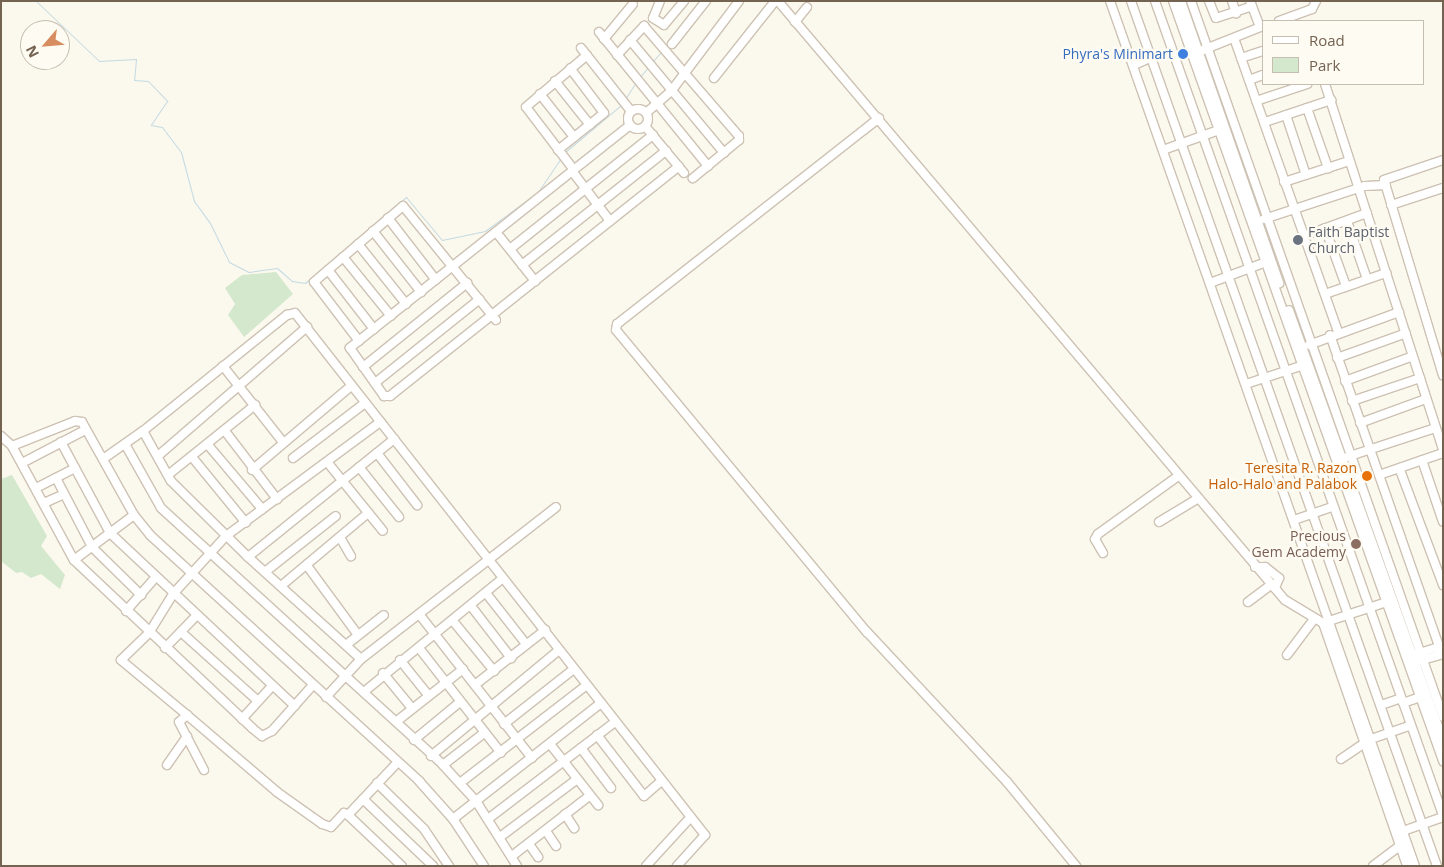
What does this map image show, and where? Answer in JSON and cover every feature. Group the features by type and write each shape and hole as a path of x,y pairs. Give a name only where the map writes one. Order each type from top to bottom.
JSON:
{"street":[{"path":"660,1 653,18 664,25 684,1"},
{"path":"672,44 706,1"},
{"path":"610,221 586,189 573,171 561,154 526,109 570,68 584,51 631,112 630,125 573,171 453,266 391,316 350,348 386,398 390,396 494,317 535,281 610,221 681,170 645,126 646,113 672,90 739,1"},
{"path":"714,78 775,1"},
{"path":"778,1 1096,374 1178,476 1255,567 1265,567 1278,578 1274,586 1248,602"},
{"path":"1110,1 1294,520 1326,622 1416,866"},
{"path":"1131,1 1230,275 1264,378 1438,866"},
{"path":"1155,1 1200,135 1443,816 1424,826 1403,831"},
{"path":"1173,1 1266,262 1305,365 1443,761"},
{"path":"1181,1 1303,348 1305,365 1347,457"},
{"path":"1191,1 1312,344 1347,457 1418,658 1443,741"},
{"path":"1199,52 1261,27 1251,4 1236,13 1216,18 1209,1"},
{"path":"1232,1 1236,13"},
{"path":"1282,20 1312,9 1316,1"},
{"path":"633,4 601,36 708,166"},
{"path":"795,22 807,8"},
{"path":"1302,13 1305,20"},
{"path":"617,55 644,26 739,136 739,140 693,178"},
{"path":"1234,38 1338,332"},
{"path":"630,40 724,153"},
{"path":"1172,51 1188,44"},
{"path":"1241,58 1262,51"},
{"path":"1134,65 1150,58"},
{"path":"561,154 574,138 604,111 570,68"},
{"path":"1249,80 1262,75"},
{"path":"555,81 590,125"},
{"path":"1256,101 1304,85"},
{"path":"1325,85 1443,451 1400,470 1379,475"},
{"path":"540,94 574,138"},
{"path":"1265,122 1331,100"},
{"path":"1308,108 1328,168"},
{"path":"631,112 640,109 646,113"},
{"path":"1286,115 1306,176"},
{"path":"879,118 617,324 616,330 867,632 1006,782 1076,866"},
{"path":"630,125 638,129 645,126"},
{"path":"1163,150 1182,141 1219,130"},
{"path":"510,250 653,135"},
{"path":"522,265 666,150"},
{"path":"1443,160 1386,178 1391,204 1443,375"},
{"path":"1284,182 1349,161"},
{"path":"1258,222 1358,188 1386,185"},
{"path":"1391,204 1443,188"},
{"path":"359,341 315,285 328,270 388,218 405,206 494,317"},
{"path":"1304,236 1367,213"},
{"path":"388,218 436,280"},
{"path":"1347,220 1367,279"},
{"path":"1325,228 1346,286"},
{"path":"373,231 421,292"},
{"path":"496,232 535,281"},
{"path":"358,244 406,304"},
{"path":"343,257 391,316"},
{"path":"1210,283 1266,262"},
{"path":"328,270 374,329"},
{"path":"1325,294 1386,273"},
{"path":"363,367 467,283"},
{"path":"374,383 480,299"},
{"path":"103,459 143,431 291,312 307,327 351,386 705,835 677,866"},
{"path":"1303,348 1330,335 1399,312"},
{"path":"159,455 307,327"},
{"path":"1336,358 1406,333"},
{"path":"1330,335 1336,358 1371,450 1441,650 1418,658"},
{"path":"1345,381 1412,356"},
{"path":"1246,384 1305,365"},
{"path":"223,366 240,384 282,441"},
{"path":"1352,401 1420,378"},
{"path":"252,470 282,441 351,386"},
{"path":"1360,423 1426,399"},
{"path":"293,458 365,403"},
{"path":"168,475 255,405"},
{"path":"12,446 75,421 82,422 134,515 193,574 326,696 453,819 483,865"},
{"path":"380,422 328,463 226,536 174,594 149,633 121,660 277,792 322,824 331,827 344,813 348,815 402,866"},
{"path":"1347,457 1435,428"},
{"path":"22,463 85,430"},
{"path":"143,431 159,455 168,475 226,536 361,659"},
{"path":"225,431 252,470 277,499"},
{"path":"2,438 12,446 74,560 165,648 262,736 272,731 313,685"},
{"path":"248,558 344,482 359,467 394,439"},
{"path":"62,442 110,533 155,578 295,706"},
{"path":"125,444 161,508 397,720 414,740 443,765 476,801 517,866"},
{"path":"208,444 262,509"},
{"path":"377,453 417,505"},
{"path":"192,457 246,523"},
{"path":"1422,460 1443,522"},
{"path":"328,463 383,531"},
{"path":"359,467 399,517"},
{"path":"36,488 75,468"},
{"path":"1400,470 1443,585"},
{"path":"1103,553 1095,539 1098,534 1178,476"},
{"path":"56,478 92,547 142,595"},
{"path":"44,504 64,494"},
{"path":"1159,522 1197,499"},
{"path":"1294,520 1332,507"},
{"path":"326,696 361,659 556,508"},
{"path":"281,586 308,567 368,513"},
{"path":"74,560 134,515"},
{"path":"265,572 336,516"},
{"path":"341,539 351,556"},
{"path":"308,567 358,635"},
{"path":"126,611 155,578"},
{"path":"365,691 383,673 454,621 503,578"},
{"path":"1274,586 1288,603 1314,619 1326,622 1387,602"},
{"path":"486,592 526,644"},
{"path":"471,606 511,658"},
{"path":"420,614 532,758"},
{"path":"346,645 384,615"},
{"path":"165,648 196,616"},
{"path":"1287,655 1314,619"},
{"path":"454,621 494,671"},
{"path":"476,684 545,630"},
{"path":"180,632 258,701"},
{"path":"419,648 501,753"},
{"path":"431,756 559,650"},
{"path":"1418,658 1443,717"},
{"path":"400,660 428,695"},
{"path":"397,720 411,707 463,669"},
{"path":"504,724 574,669"},
{"path":"383,673 411,707"},
{"path":"460,783 519,740 587,685"},
{"path":"242,719 272,686"},
{"path":"1381,706 1420,697"},
{"path":"414,740 460,702"},
{"path":"453,819 601,703"},
{"path":"187,715 179,722 204,770"},
{"path":"488,819 615,722"},
{"path":"1341,759 1368,740 1410,726"},
{"path":"443,765 484,733"},
{"path":"597,735 644,796 661,781"},
{"path":"167,766 187,736"},
{"path":"1368,740 1407,866"},
{"path":"550,744 576,780 598,805"},
{"path":"580,748 611,788"},
{"path":"348,815 396,764"},
{"path":"500,837 576,780"},
{"path":"378,783 424,829 448,863 438,866"},
{"path":"512,856 590,796"},
{"path":"362,799 433,866"},
{"path":"565,814 574,828"},
{"path":"646,866 690,818"},
{"path":"546,831 556,846"},
{"path":"529,844 538,857"},
{"path":"1372,866 1401,845"}],"green space":[{"path":"276,272 293,294 244,337 228,315 235,304 225,288 242,275"},
{"path":"12,475 47,536 41,546 65,575 60,589 41,574 31,578 22,572 16,573 1,561 1,479"}],"waterway":[{"path":"36,1 99,61 136,59 134,80 148,81 167,101 151,125 162,127 181,152 194,201 210,223 229,262 249,272 277,268 292,281 305,283 406,197 442,240 485,231 538,192 561,158"},
{"path":"689,17 701,1"},
{"path":"653,61 662,51"},
{"path":"640,77 649,66"},
{"path":"625,99 636,82"},
{"path":"565,152 621,105"}],"place":[{"name":"Phyra's Minimart","path":"1183,54"},
{"name":"Faith Baptist Church","path":"1298,240"},
{"name":"Teresita R. Razon Halo-Halo and Palabok","path":"1367,476"},
{"name":"Precious Gem Academy","path":"1356,544"}]}
